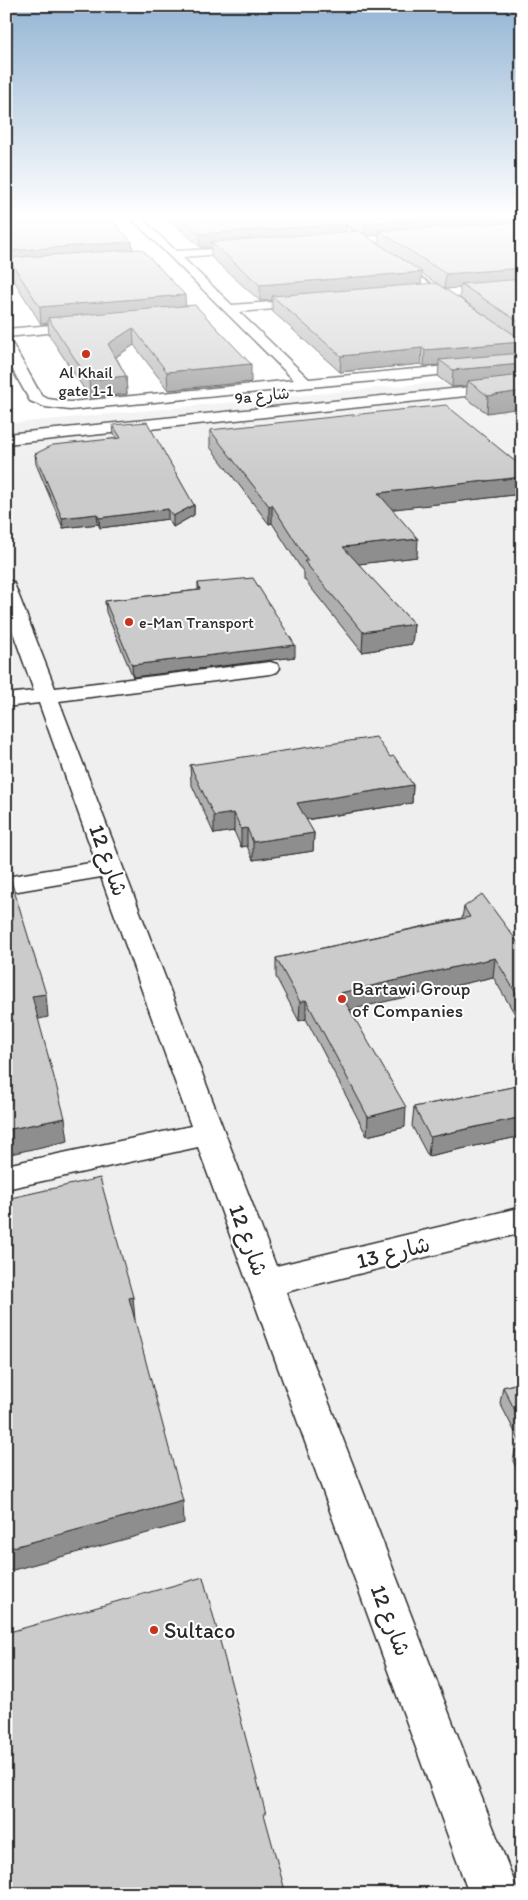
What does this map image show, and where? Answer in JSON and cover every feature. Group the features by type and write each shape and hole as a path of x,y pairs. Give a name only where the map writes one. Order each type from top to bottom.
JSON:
{"street":[{"path":"223,304 306,384"},
{"path":"213,314 302,304"},
{"path":"454,304 466,311"},
{"path":"6,333 95,325"},
{"path":"6,345 38,401 52,405 80,406 522,362"},
{"name":"9a شارع","path":"6,439 522,386"},
{"name":"شارع 12","path":"6,586 112,867 264,1284 494,1894"},
{"path":"6,701 270,668"},
{"path":"6,885 112,867"},
{"path":"6,1177 210,1133"},
{"name":"شارع 13","path":"264,1284 522,1220"}],"shaded area":[{"path":"522,374 522,1894 6,1894 6,424"}],"building":[{"path":"38,304 80,304 40,307"},
{"path":"281,304 467,304 522,338 522,342 425,350 422,348 341,356"},
{"path":"491,304 522,304 522,324"},
{"path":"195,305 251,364 167,372 133,328 108,344 126,376 89,380 48,318"},
{"path":"522,353 522,364 453,370 439,360"},
{"path":"522,375 522,391 488,396 468,381"},
{"path":"446,405 522,467 522,477 378,493 418,539 343,547 414,624 363,632 304,561 308,561 272,505 269,506 210,430"},
{"path":"147,422 194,505 173,516 168,509 99,518 97,514 62,518 35,454 53,445 121,438 113,425"},
{"path":"253,578 295,645 132,665 105,601 200,590 198,583"},
{"path":"376,737 390,757 394,756 413,785 297,803 314,833 253,842 247,828 241,829 234,813 214,816 190,765"},
{"path":"6,874 9,874 46,994 32,996 65,1118 6,1130"},
{"path":"482,894 522,948 522,1003 495,958 340,993 406,1107 368,1117 306,1000 300,1002 276,958 470,917 464,907"},
{"path":"522,1085 522,1117 430,1137 414,1107"},
{"path":"100,1178 133,1297 129,1298 183,1501 6,1549 6,1199"},
{"path":"522,1382 522,1424 503,1387"},
{"path":"522,1444 522,1458 516,1446"},
{"name":"Sultaco","path":"203,1577 286,1894 6,1894 6,1633"}],"place":[{"name":"Al Khail gate 1-1","path":"86,354"},
{"name":"e-Man Transport","path":"129,622"},
{"name":"Bartawi Group of Companies","path":"342,999"},
{"name":"Sultaco","path":"154,1630"}]}
